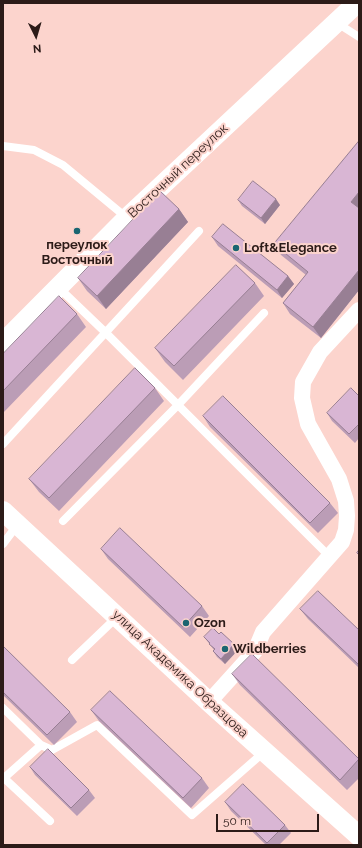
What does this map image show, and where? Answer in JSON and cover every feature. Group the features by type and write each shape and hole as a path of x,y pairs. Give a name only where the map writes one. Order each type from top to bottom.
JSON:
{"street":[{"name":"Восточный переулок","path":"3,343 127,218 357,3"},
{"path":"209,702 255,651 263,632 342,542 346,530 346,500 339,479 308,424 302,398 303,382 320,352 359,310"},
{"name":"улица Академика Образцова","path":"3,511 209,702 359,836"}],"lane":[{"path":"336,23 359,37"},
{"path":"3,146 34,150 63,165 127,218"},
{"path":"3,444 199,231"},
{"path":"58,287 329,556"},
{"path":"63,521 178,405 264,313"},
{"path":"3,544 18,524"},
{"path":"72,660 117,617"},
{"path":"3,708 41,745 52,750 97,726 192,815 264,751"},
{"path":"41,745 4,778 50,820"}],"building":[{"path":"359,141 359,192 351,202 359,208 359,270 313,327 283,303 308,272 274,244"},
{"path":"253,181 276,199 261,218 238,200"},
{"path":"160,191 179,209 97,296 78,278"},
{"path":"223,224 288,276 277,290 212,237"},
{"path":"236,265 255,283 174,366 155,348"},
{"path":"59,296 77,314 3,391 3,354"},
{"path":"135,368 155,388 49,498 29,479"},
{"path":"351,388 359,396 359,424 349,434 327,413"},
{"path":"223,396 330,503 310,523 203,416"},
{"path":"120,528 202,606 183,627 101,549"},
{"path":"318,591 359,630 359,665 300,609"},
{"name":"Wildberries","path":"213,628 219,634 221,632 234,644 221,659 213,651 215,649 204,637"},
{"path":"3,646 70,712 47,735 3,692"},
{"path":"252,654 359,759 340,780 232,674"},
{"path":"110,691 202,778 183,798 91,710"},
{"path":"48,749 89,790 71,808 30,767"},
{"path":"243,784 285,825 267,843 225,802"}],"place":[{"name":"переулок Восточный","path":"77,231"},
{"name":"Loft&Elegance","path":"236,248"},
{"name":"Ozon","path":"186,623"},
{"name":"Wildberries","path":"225,649"}]}
